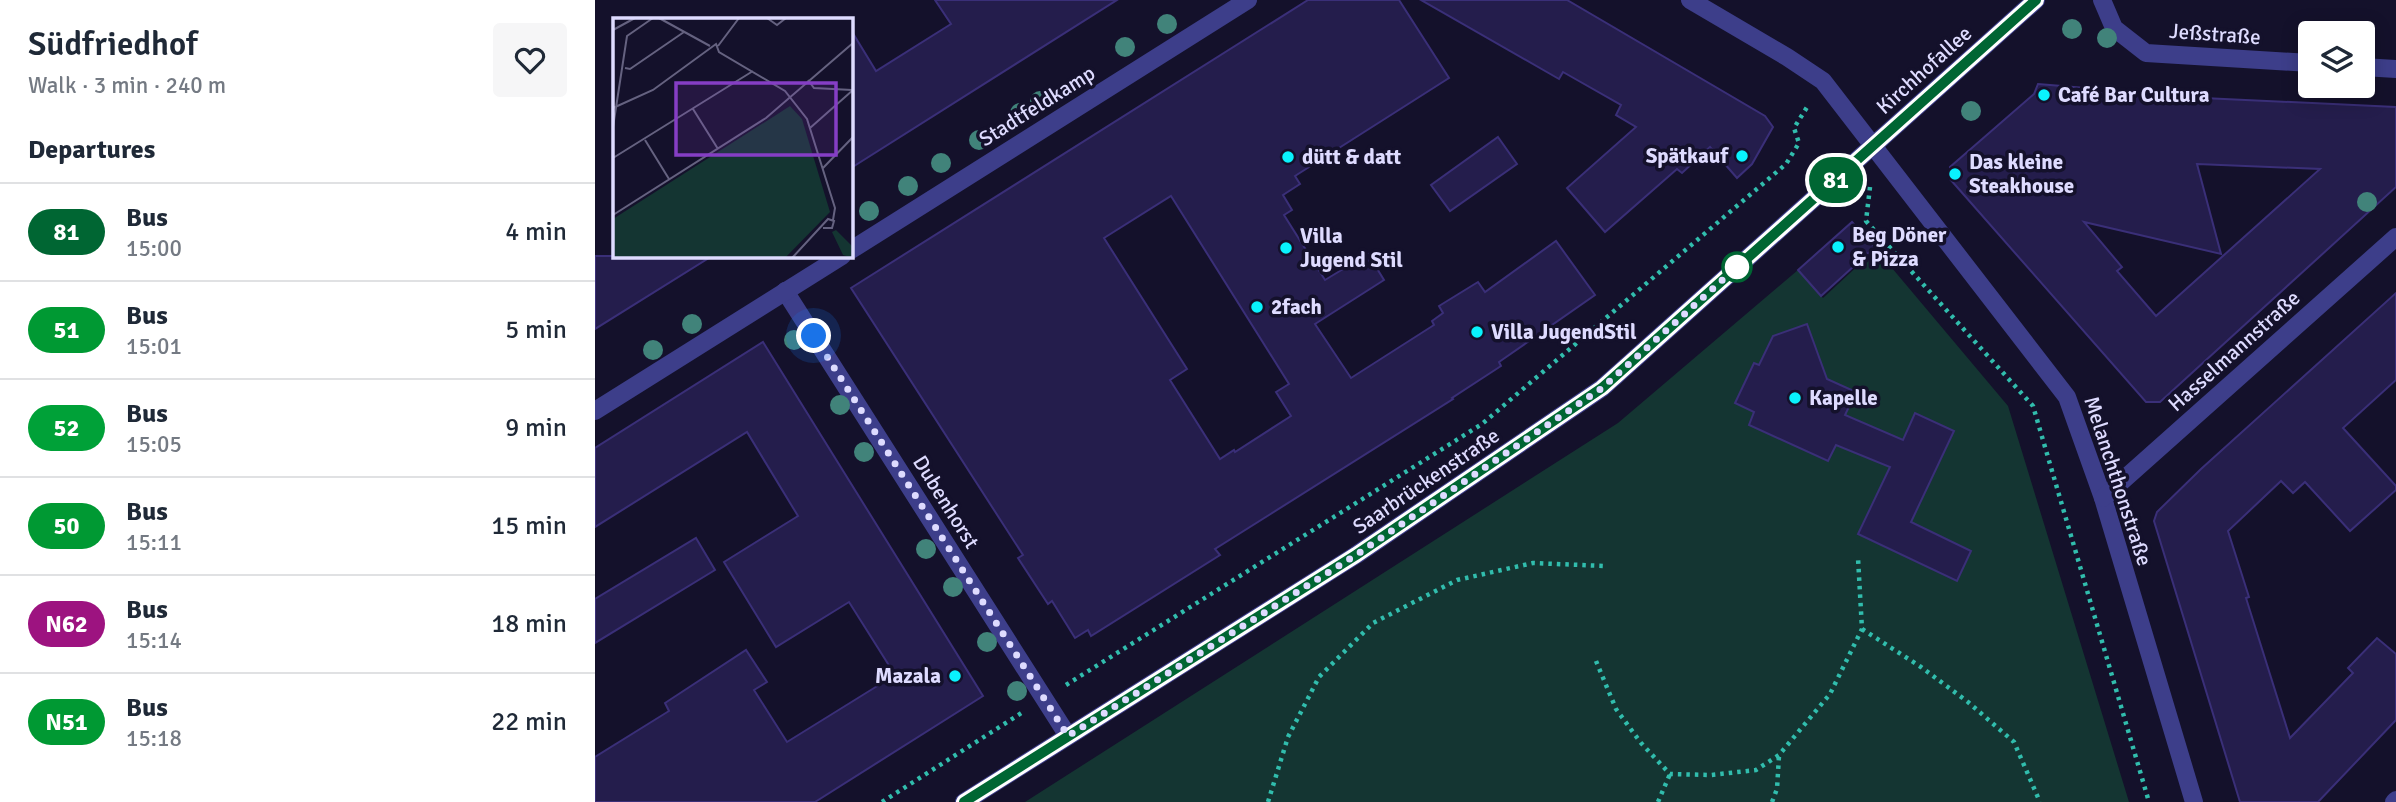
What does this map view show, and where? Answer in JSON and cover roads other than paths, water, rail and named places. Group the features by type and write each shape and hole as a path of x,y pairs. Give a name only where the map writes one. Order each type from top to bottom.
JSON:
{"street":[{"name":"Stadtfeldkamp","path":"852,249 1248,0"},
{"name":"Melanchthonstraße","path":"1690,0 1823,81 2067,397 2103,498 2194,802"},
{"name":"Kirchhofallee","path":"1874,145 2036,0"},
{"name":"Jeßstraße","path":"2102,0 2114,28 2146,53 2298,62"},
{"path":"2375,68 2396,69"},
{"name":"Saarbrückenstraße","path":"964,802 1356,555 1602,388 1874,145"},
{"name":"Hasselmannstraße","path":"2103,498 2396,237"},
{"path":"595,411 840,257"},
{"name":"Dubenhorst","path":"785,291 1068,736"}],"place":[{"name":"Café Bar Cultura","path":"2044,95"},
{"name":"Spätkauf","path":"1742,156"},
{"name":"dütt & datt","path":"1288,157"},
{"name":"Das kleine Steakhouse","path":"1955,174"},
{"name":"Beg Döner & Pizza","path":"1838,247"},
{"name":"Villa Jugend Stil","path":"1286,248"},
{"name":"2fach","path":"1257,307"},
{"name":"Villa JugendStil","path":"1477,332"},
{"name":"Kapelle","path":"1795,398"},
{"name":"Mazala","path":"955,676"}]}
